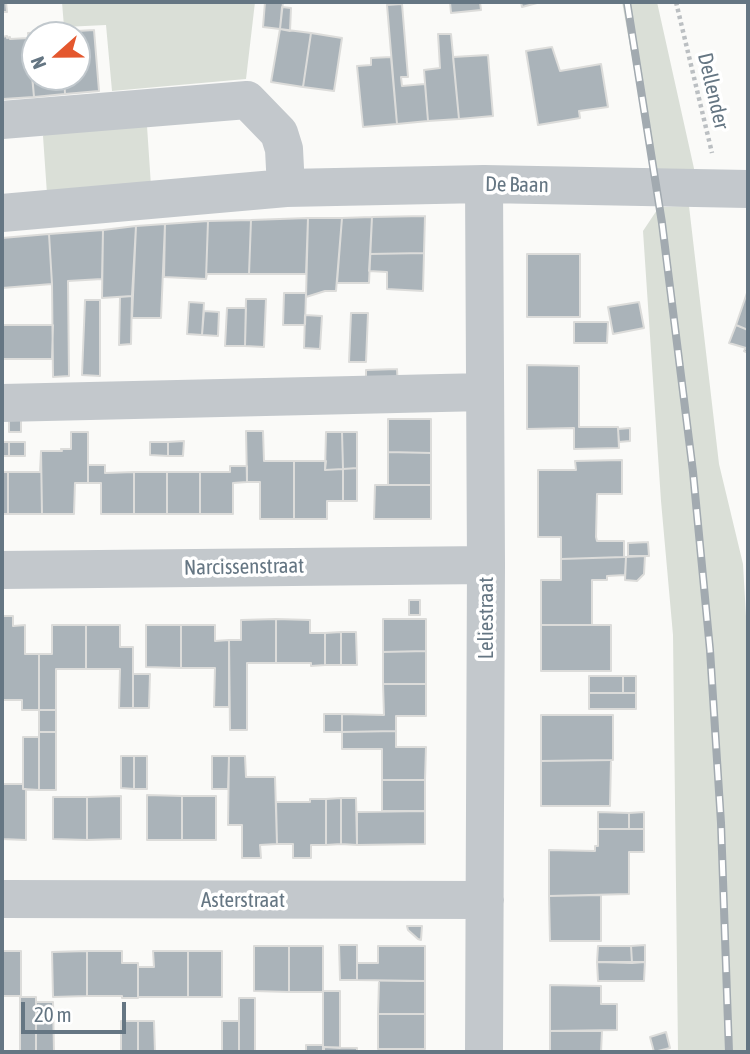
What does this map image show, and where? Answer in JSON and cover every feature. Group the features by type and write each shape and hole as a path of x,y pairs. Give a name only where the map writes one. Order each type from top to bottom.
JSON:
{"street":[{"path":"2,120 247,100 279,134 285,149 286,188"},
{"name":"De Baan","path":"2,213 286,188 484,184 734,188"},
{"name":"Leliestraat","path":"484,184 484,1052"},
{"path":"2,403 485,392"},
{"name":"Narcissenstraat","path":"2,570 486,565"},
{"name":"Asterstraat","path":"2,899 485,900"}],"path":[{"name":"Dellender","path":"676,2 734,188"}],"shaded area":[{"path":"62,2 255,2 246,79 112,91 106,25 91,26 91,21 64,21"},
{"path":"622,2 657,2 695,173 653,173"},
{"path":"54,123 147,126 151,186 47,194 43,136"},
{"path":"689,206 719,464 743,564 748,651 748,1052 678,1052 673,635 643,231 659,207"}],"building":[{"path":"2,2 6,2 7,12 2,12"},
{"path":"265,2 283,2 280,29 263,27"},
{"path":"450,2 480,2 481,10 451,13"},
{"path":"521,2 537,2 537,3 522,7"},
{"path":"402,4 408,77 401,77 402,86 425,84 428,121 397,124 387,5"},
{"path":"282,7 291,8 290,31 280,29"},
{"path":"280,29 311,33 303,87 271,82"},
{"path":"91,30 94,30 99,91 65,94 65,91 91,91"},
{"path":"311,33 342,38 334,91 303,87"},
{"path":"438,34 451,34 459,119 428,121 424,70 440,68"},
{"path":"2,37 21,38 21,91 33,91 34,97 3,99"},
{"path":"552,47 560,71 601,64 608,107 579,111 580,118 538,125 526,51"},
{"path":"488,55 493,116 459,119 453,57"},
{"path":"391,57 397,124 363,127 357,66 371,65 371,58"},
{"path":"33,91 65,91 65,94 34,97"},
{"path":"425,216 424,253 370,254 372,217"},
{"path":"372,217 369,283 337,283 342,218"},
{"path":"308,218 342,218 336,291 325,291 306,297"},
{"path":"308,218 306,274 249,274 251,220"},
{"path":"251,220 249,274 207,274 206,279 208,221"},
{"path":"208,221 206,279 164,277 165,224"},
{"path":"165,224 161,318 132,318 136,226"},
{"path":"136,226 132,296 102,298 103,230"},
{"path":"103,230 102,279 68,281 69,376 53,377 49,234"},
{"path":"49,234 52,284 2,288 2,238"},
{"path":"424,253 423,291 387,289 387,272 369,271 370,254"},
{"path":"527,254 580,254 580,317 527,317"},
{"path":"748,290 748,330 736,325"},
{"path":"284,293 306,293 305,325 283,325"},
{"path":"132,296 131,344 119,345 120,297"},
{"path":"246,299 266,299 264,347 245,346"},
{"path":"85,300 100,300 100,376 82,375"},
{"path":"189,302 204,303 202,335 187,334"},
{"path":"639,302 644,328 613,334 608,307"},
{"path":"227,308 246,308 245,346 225,346"},
{"path":"204,311 219,312 218,336 202,335"},
{"path":"351,313 368,313 366,362 349,362"},
{"path":"305,315 322,316 320,349 304,348"},
{"path":"574,322 608,322 607,343 574,343"},
{"path":"2,325 53,325 52,359 2,359"},
{"path":"736,325 748,330 748,353 744,351 746,348 729,343"},
{"path":"527,365 579,366 579,427 618,427 619,448 574,449 574,428 527,429"},
{"path":"397,369 398,388 366,389 366,370"},
{"path":"9,417 21,417 21,432 9,432"},
{"path":"388,419 431,419 431,453 388,452"},
{"path":"630,428 630,441 619,442 618,429"},
{"path":"246,431 263,431 264,461 294,461 294,519 260,519 260,482 247,482"},
{"path":"71,432 88,432 88,483 75,483 74,514 42,514 41,451 71,449"},
{"path":"326,432 342,432 343,469 325,470"},
{"path":"342,432 357,432 357,468 343,469"},
{"path":"184,441 183,456 168,456 168,442"},
{"path":"2,442 9,442 9,456 2,456"},
{"path":"9,442 25,442 25,456 9,456"},
{"path":"150,442 168,442 168,456 150,455"},
{"path":"41,451 42,514 8,514 8,472 40,472"},
{"path":"388,452 431,453 431,485 388,485"},
{"path":"622,460 622,494 597,494 596,537 597,541 624,541 624,557 561,559 561,537 538,537 538,470 576,470 575,461"},
{"path":"294,461 326,461 325,470 343,469 343,501 327,501 327,519 294,519"},
{"path":"88,465 105,465 105,473 134,472 134,514 101,514 101,483 88,483"},
{"path":"230,466 247,466 247,482 233,483 233,514 200,514 200,472 230,472"},
{"path":"357,468 357,501 343,501 343,469"},
{"path":"2,472 8,472 8,514 2,514"},
{"path":"134,472 167,472 167,514 134,514"},
{"path":"167,472 200,472 200,514 167,514"},
{"path":"375,485 431,485 431,519 374,519"},
{"path":"648,542 649,556 628,556 628,543"},
{"path":"645,556 644,574 637,581 625,580 626,557"},
{"path":"626,557 625,575 607,576 607,580 592,580 592,625 541,625 541,580 561,580 561,559"},
{"path":"409,600 420,600 420,615 409,615"},
{"path":"2,616 13,616 13,626 25,625 25,654 39,654 39,710 22,710 22,700 2,700"},
{"path":"276,619 310,620 310,633 325,633 325,665 276,663"},
{"path":"276,619 276,663 247,663 247,730 230,730 229,640 241,640 241,620"},
{"path":"383,619 426,619 426,651 383,652"},
{"path":"52,625 86,625 86,669 56,669 56,710 39,710 39,654 52,654"},
{"path":"86,625 120,625 120,647 133,647 133,708 119,708 120,669 86,669"},
{"path":"146,625 181,625 181,668 146,667"},
{"path":"181,625 215,625 215,641 229,640 229,707 214,707 215,668 181,668"},
{"path":"541,625 611,625 611,671 541,671"},
{"path":"341,632 356,632 357,665 341,665"},
{"path":"341,632 341,665 325,665 325,633"},
{"path":"426,651 426,684 383,684 383,652"},
{"path":"133,674 150,674 149,708 133,708"},
{"path":"589,676 623,676 623,693 589,693"},
{"path":"623,676 636,676 636,693 623,693"},
{"path":"383,684 426,684 426,716 396,716 396,731 342,732 342,714 384,715"},
{"path":"589,693 636,693 636,709 589,709"},
{"path":"39,710 56,710 56,732 39,732"},
{"path":"324,714 342,714 342,732 324,732"},
{"path":"541,715 613,715 613,760 541,761"},
{"path":"396,731 396,747 426,747 425,780 382,780 382,749 342,749 342,732"},
{"path":"39,732 56,732 56,790 39,790"},
{"path":"23,737 39,737 39,790 23,789"},
{"path":"121,756 134,756 134,789 121,788"},
{"path":"134,756 147,756 147,789 134,789"},
{"path":"212,756 229,756 228,789 212,789"},
{"path":"229,756 245,756 246,777 275,777 277,844 260,845 261,858 242,858 242,825 228,825"},
{"path":"611,760 610,806 541,806 541,761"},
{"path":"382,780 425,780 425,811 382,811"},
{"path":"2,784 23,784 23,789 26,789 26,840 2,839"},
{"path":"147,795 182,796 182,840 147,840"},
{"path":"121,796 121,839 87,840 87,797"},
{"path":"182,796 216,796 216,840 182,840"},
{"path":"53,797 87,797 87,840 53,839"},
{"path":"341,798 341,844 326,845 326,799"},
{"path":"341,798 356,798 357,845 341,844"},
{"path":"310,799 326,799 326,845 311,845 311,858 293,858 293,844 277,844 276,802 310,802"},
{"path":"425,811 425,844 357,845 357,812"},
{"path":"598,812 629,813 629,829 598,829"},
{"path":"644,812 644,829 629,829 629,813"},
{"path":"598,829 644,829 644,852 629,852 629,894 549,896 549,850 595,851 595,846 598,846"},
{"path":"601,895 601,941 550,941 549,896"},
{"path":"407,926 422,926 421,940 408,930"},
{"path":"339,945 357,945 357,980 340,980"},
{"path":"645,945 645,962 632,963 631,946"},
{"path":"254,946 289,946 289,992 254,991"},
{"path":"289,946 323,946 323,992 289,992"},
{"path":"378,946 425,946 425,981 357,980 357,963 378,963"},
{"path":"598,946 631,946 632,963 597,962"},
{"path":"2,951 21,951 21,996 2,996"},
{"path":"87,951 122,951 122,963 138,963 138,998 87,996"},
{"path":"87,951 87,996 53,997 52,952"},
{"path":"153,951 188,951 188,997 138,997 138,967 154,967"},
{"path":"188,951 222,951 222,997 188,997"},
{"path":"597,962 645,962 644,981 598,981"},
{"path":"379,981 425,981 425,1014 378,1014"},
{"path":"550,985 601,986 601,1004 617,1004 617,1030 550,1031"},
{"path":"323,991 340,991 340,1048 323,1047"},
{"path":"20,997 36,997 36,1052 20,1052"},
{"path":"239,998 255,998 255,1052 239,1052"},
{"path":"36,1002 53,1002 54,1052 36,1052"},
{"path":"378,1014 425,1014 425,1049 378,1049"},
{"path":"121,1021 138,1021 138,1052 121,1052"},
{"path":"138,1021 154,1021 155,1052 138,1052"},
{"path":"222,1021 239,1021 239,1052 222,1052"},
{"path":"550,1031 602,1031 601,1052 550,1052"},
{"path":"666,1032 670,1048 654,1052 650,1037"},
{"path":"306,1045 323,1045 323,1052 306,1052"},
{"path":"324,1047 357,1048 357,1052 324,1052"}],"railway":[{"path":"627,2 662,223 693,472 710,650 721,823 729,1052"}]}
